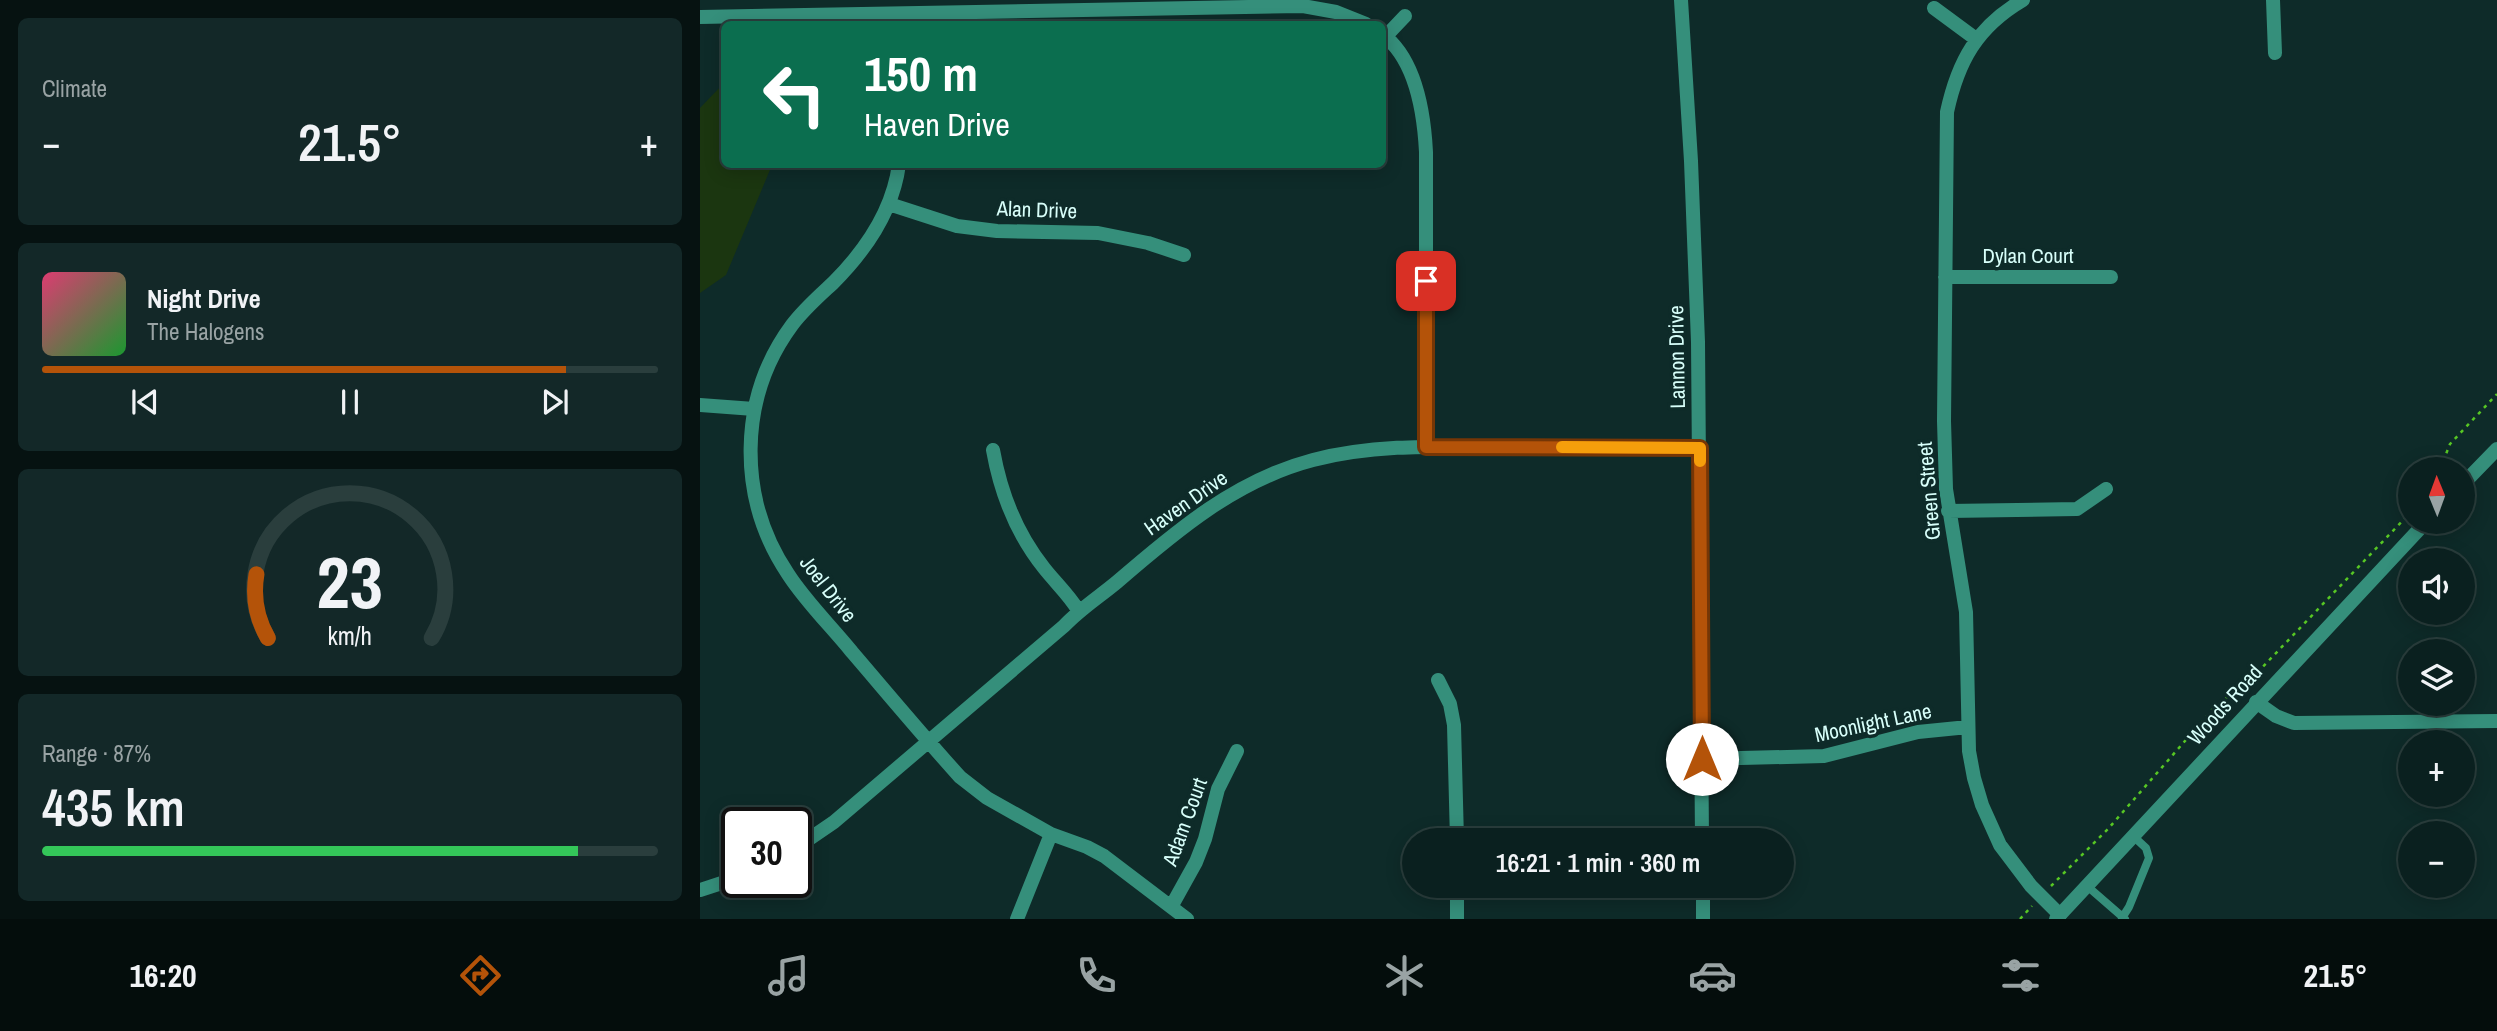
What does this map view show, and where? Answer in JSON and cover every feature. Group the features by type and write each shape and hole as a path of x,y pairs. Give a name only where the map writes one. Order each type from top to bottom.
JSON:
{"street":[{"name":"Lannon Drive","path":"1681,0 1692,161 1700,448 1703,828"},
{"path":"1934,8 1976,39 2023,0"},
{"path":"2273,0 2275,53"},
{"path":"700,17 902,19 1303,6 1336,12 1358,21"},
{"path":"1386,33 1405,16"},
{"path":"1386,37 1406,62 1419,100 1425,136 1426,447"},
{"name":"Green Street","path":"1976,39 1959,71 1947,112 1945,277 1944,421 1948,511 1966,612 1968,727 1974,778 1989,825 2013,865 2058,917"},
{"name":"Joel Drive","path":"898,168 896,185 884,216 862,250 791,326 769,363 754,409 750,445 752,486 761,522 777,556 800,590 960,777 987,798 1051,834 1104,856 1187,919"},
{"name":"Alan Drive","path":"889,204 957,226 997,231 1098,233 1148,243 1184,255"},
{"name":"Dylan Court","path":"1945,277 2110,277"},
{"path":"700,405 754,409"},
{"name":"Haven Drive","path":"812,837 834,822 929,742 1078,611 1104,593 1195,517 1266,476 1312,460 1374,449 1700,448"},
{"path":"2475,472 2497,449"},
{"path":"993,450 999,485 1021,537 1078,611"},
{"path":"1948,511 2077,509 2106,489"},
{"name":"Woods Road","path":"2058,917 2415,534"},
{"path":"1438,680 1450,705 1454,725 1457,828"},
{"path":"2256,702 2276,716 2294,723 2497,720"},
{"name":"Moonlight Lane","path":"1702,759 1824,756 1919,732 1968,727"},
{"name":"Adam Court","path":"1171,907 1196,862 1218,789 1237,751"},
{"path":"1017,919 1051,834"},
{"path":"700,890 721,883"},
{"path":"1457,898 1457,919"},
{"path":"1703,898 1703,919"}],"lane":[{"path":"2087,886 2123,918 2149,858 2146,848 2133,836"}],"path":[{"path":"2445,457 2451,444 2497,394"},
{"path":"2047,889 2108,829 2213,709 2255,675 2398,526"},
{"path":"2020,919 2037,900"}],"green space":[{"path":"721,86 721,168 771,168 726,275 700,293 700,108"}],"slow traffic":[{"path":"1562,447 1700,448 1700,461"}],"route":[{"path":"1426,281 1426,447 1700,448 1702,759"}]}
